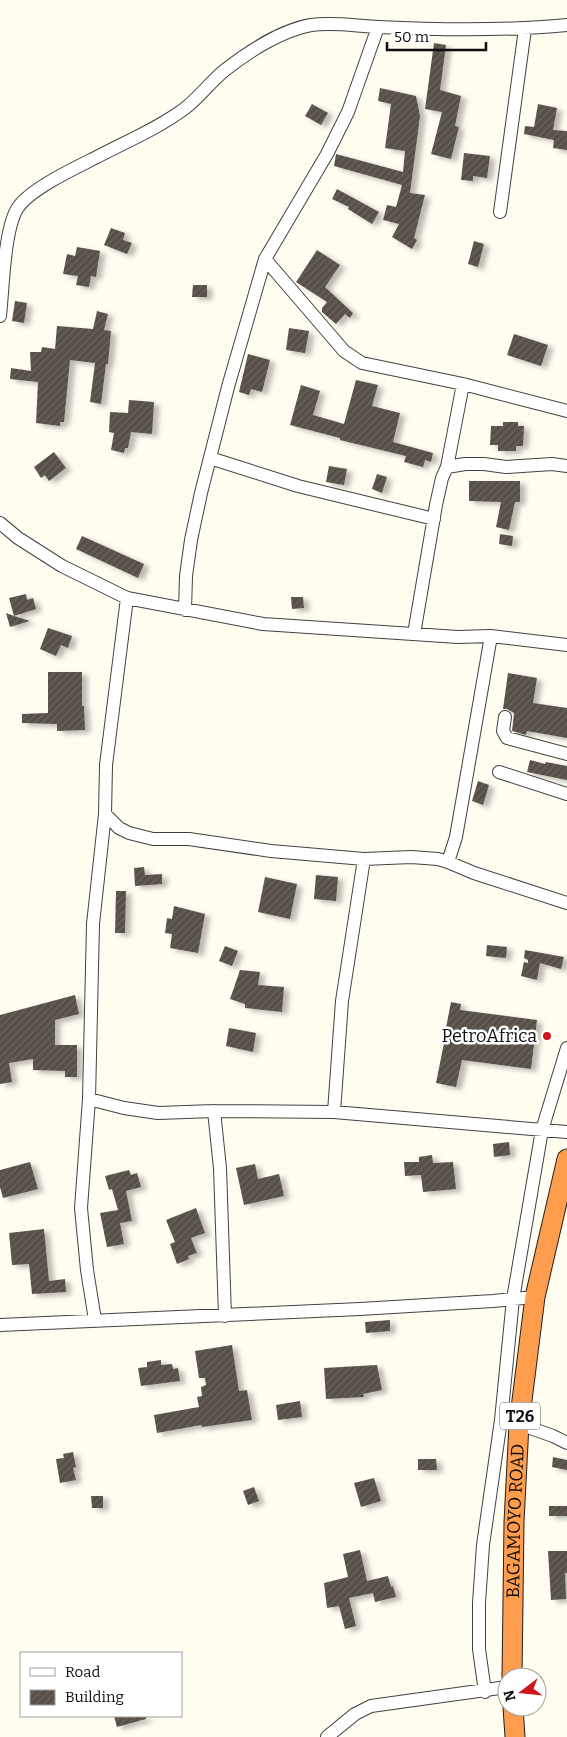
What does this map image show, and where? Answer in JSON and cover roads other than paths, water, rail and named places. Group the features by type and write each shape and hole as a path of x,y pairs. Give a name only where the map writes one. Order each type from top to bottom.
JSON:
{"highway":[{"name":"BAGAMOYO ROAD","path":"512,1667 514,1522 519,1424 534,1297 567,1159"},
{"path":"514,1717 515,1737"}],"street":[{"path":"0,316 10,226 17,208 35,192 71,170 155,129 185,108 225,70 290,30 311,25 338,23 378,27 525,29 567,25"},
{"path":"185,610 186,576 191,540 228,387 265,259 328,154 348,112 378,27"},
{"path":"500,212 525,29"},
{"path":"265,259 344,351 362,363 463,384 567,411"},
{"path":"414,634 442,478 447,467 463,384"},
{"path":"210,458 298,486 434,519"},
{"path":"447,467 465,464 506,467 552,464 567,466"},
{"path":"0,523 18,538 62,566 127,598 263,624 414,634 491,636 567,645"},
{"path":"95,1320 80,1208 89,1099 94,924 105,814 106,764 127,598"},
{"path":"448,862 456,837 491,636"},
{"path":"505,717 503,731 507,738 567,754"},
{"path":"499,772 567,794"},
{"path":"105,814 119,828 153,839 189,838 271,851 364,859 426,858 448,862 474,874 567,903"},
{"path":"334,1112 342,1001 364,859"},
{"path":"485,1692 480,1649 479,1603 483,1545 501,1420 513,1299 542,1130 567,1048"},
{"path":"89,1099 124,1108 158,1113 214,1111 334,1112 567,1132"},
{"path":"214,1111 220,1168 225,1316"},
{"path":"0,1324 369,1309 534,1297"},
{"path":"519,1424 567,1443"},
{"path":"327,1737 355,1714 371,1706 497,1690"}],"place":[{"name":"PetroAfrica","path":"547,1036"}]}
